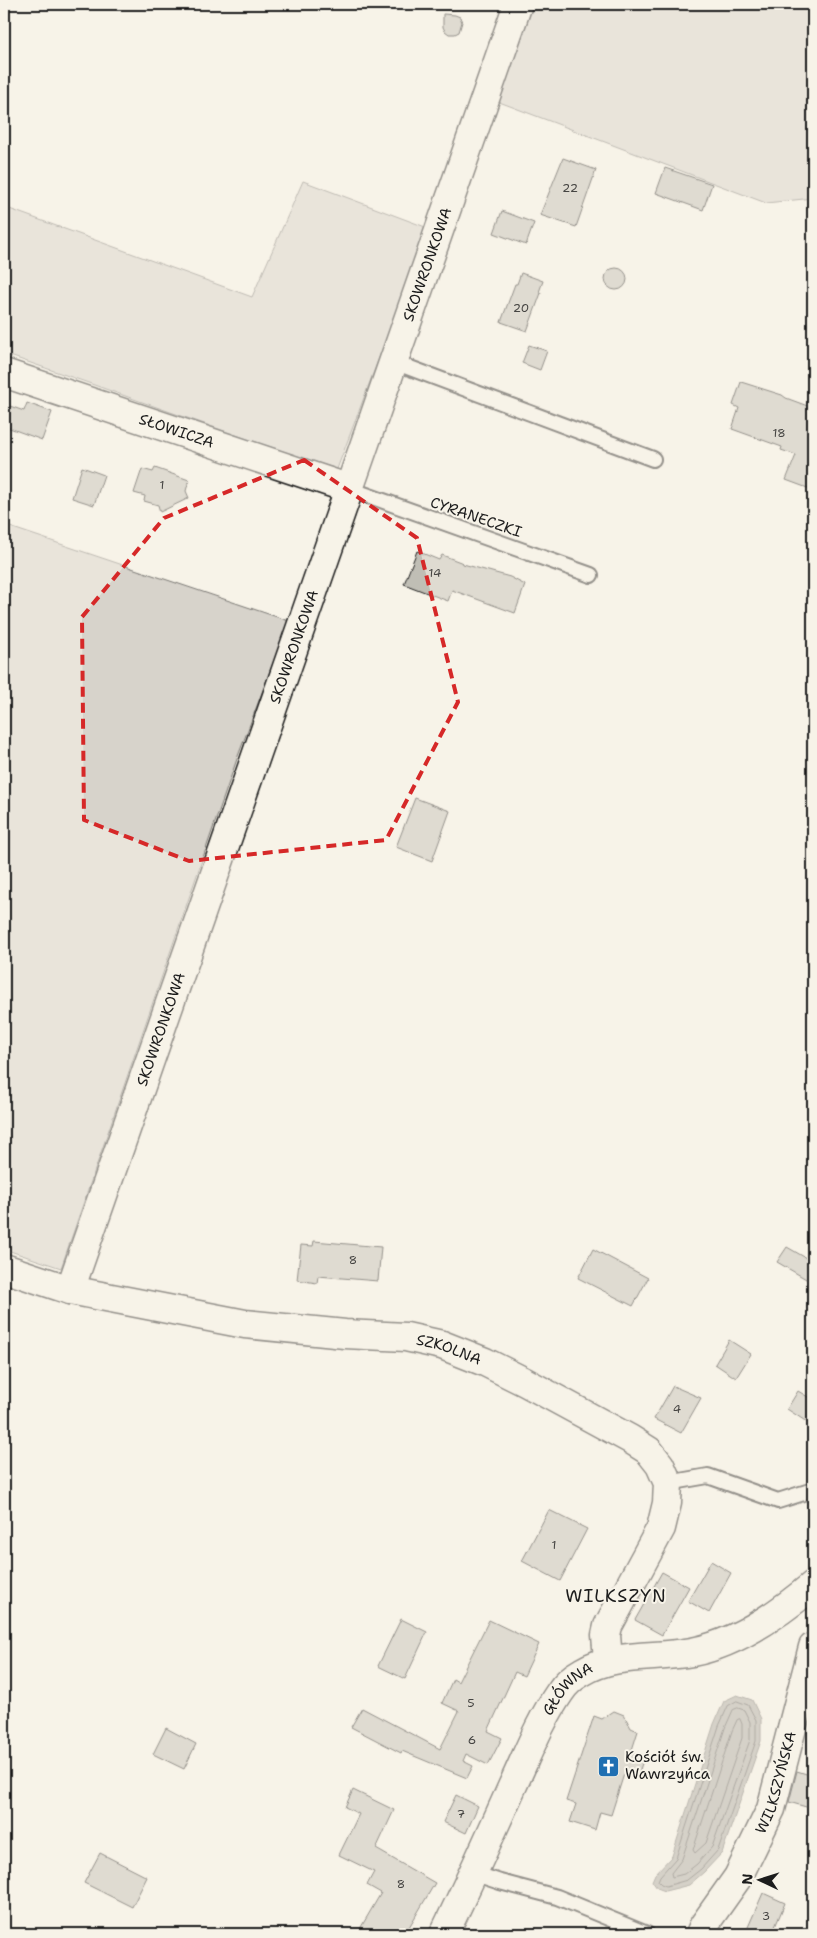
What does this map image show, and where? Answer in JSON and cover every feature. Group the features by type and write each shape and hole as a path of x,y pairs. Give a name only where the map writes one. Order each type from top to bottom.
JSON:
{"street":[{"name":"SKOWRONKOWA","path":"70,1290 518,4"},
{"name":"SŁOWICZA","path":"4,373 350,489"},
{"name":"SZKOLNA","path":"4,1268 70,1290 245,1324 345,1334 406,1337 442,1345 485,1362 526,1382 650,1451 660,1465 668,1483"},
{"path":"608,1660 606,1635 608,1626 661,1528 667,1503 668,1483"},
{"name":"GŁÓWNA","path":"444,1934 530,1749 560,1691 580,1673 608,1660 676,1654 716,1647 752,1628 811,1591"},
{"name":"WILKSZYŃSKA","path":"700,1934 704,1925 738,1876 771,1809 813,1647"}],"lane":[{"path":"394,362 653,459"},
{"name":"CYRANECZKI","path":"350,489 591,574"},
{"path":"668,1483 708,1476 778,1501 813,1490"},
{"path":"473,1872 500,1882 557,1897 647,1934"}],"highlighted area":[{"path":"304,460 417,538 458,702 386,840 189,861 84,820 82,617 164,518"}],"shaded area":[{"path":"529,4 813,4 813,198 766,203 494,100"},
{"path":"303,181 428,228 337,469 4,354 4,207 252,297"},
{"path":"4,525 289,621 238,756 61,1268 4,1249"}],"water":[{"path":"737,1695 752,1700 761,1719 761,1741 722,1853 689,1885 665,1891 657,1888 652,1881 655,1874 672,1856 714,1724 724,1701"}],"building":[{"path":"443,14 460,17 462,22 459,32 449,34 445,31 443,27"},
{"path":"563,158 596,170 576,227 540,215"},
{"path":"665,168 712,184 703,210 656,193"},
{"path":"502,211 534,223 526,245 494,233"},
{"path":"616,268 624,271 627,279 624,287 616,290 608,287 605,279 608,271"},
{"path":"521,273 543,281 539,292 541,293 527,331 501,322"},
{"path":"529,345 547,351 540,370 522,363"},
{"path":"741,382 782,395 813,408 813,490 786,480 796,455 781,450 782,447 732,429 739,408 733,405"},
{"path":"27,403 52,412 42,440 4,426 4,404 24,411"},
{"path":"82,467 104,475 94,505 72,498"},
{"path":"155,468 189,480 186,491 189,498 160,512 158,505 144,501 145,496 134,493 142,469 153,472"},
{"path":"417,551 439,560 442,555 463,564 510,577 525,585 515,613 452,590 448,601 404,584"},
{"path":"415,798 450,811 432,861 396,847"},
{"path":"314,1241 381,1247 378,1281 318,1276 317,1283 297,1280 301,1245 313,1246"},
{"path":"787,1247 813,1262 813,1283 777,1262"},
{"path":"593,1249 648,1278 633,1306 578,1278"},
{"path":"729,1340 751,1354 736,1378 715,1364"},
{"path":"673,1386 701,1398 681,1433 654,1419"},
{"path":"798,1391 813,1400 813,1426 787,1409"},
{"path":"549,1510 587,1529 560,1581 522,1561"},
{"path":"711,1561 731,1573 709,1613 688,1601"},
{"path":"662,1572 689,1587 662,1635 635,1620"},
{"path":"401,1619 427,1632 405,1679 378,1666"},
{"path":"489,1620 539,1644 524,1676 515,1672 488,1731 502,1738 488,1765 466,1754 463,1761 473,1766 467,1778 402,1751 401,1753 351,1727 362,1708 440,1749 459,1711 442,1703 453,1679 458,1682"},
{"name":"Kościół św. Wawrzyńca","path":"614,1711 624,1715 631,1728 638,1731 631,1753 644,1757 637,1779 624,1774 611,1815 600,1812 595,1830 570,1822 576,1804 566,1801 594,1716 602,1719"},
{"path":"166,1728 196,1744 184,1769 153,1754"},
{"path":"797,1771 813,1776 813,1809 789,1802"},
{"path":"353,1790 394,1810 376,1849 435,1883 405,1934 357,1934 381,1893 367,1885 374,1872 339,1855 359,1814 345,1807"},
{"path":"456,1795 478,1806 466,1833 443,1822"},
{"path":"100,1853 147,1877 132,1907 84,1883"},
{"path":"763,1893 785,1903 772,1934 745,1934"}],"place":[{"name":"Kościół św. Wawrzyńca","path":"609,1766"}],"district":[{"name":"WILKSZYN","path":"616,1596"}]}
